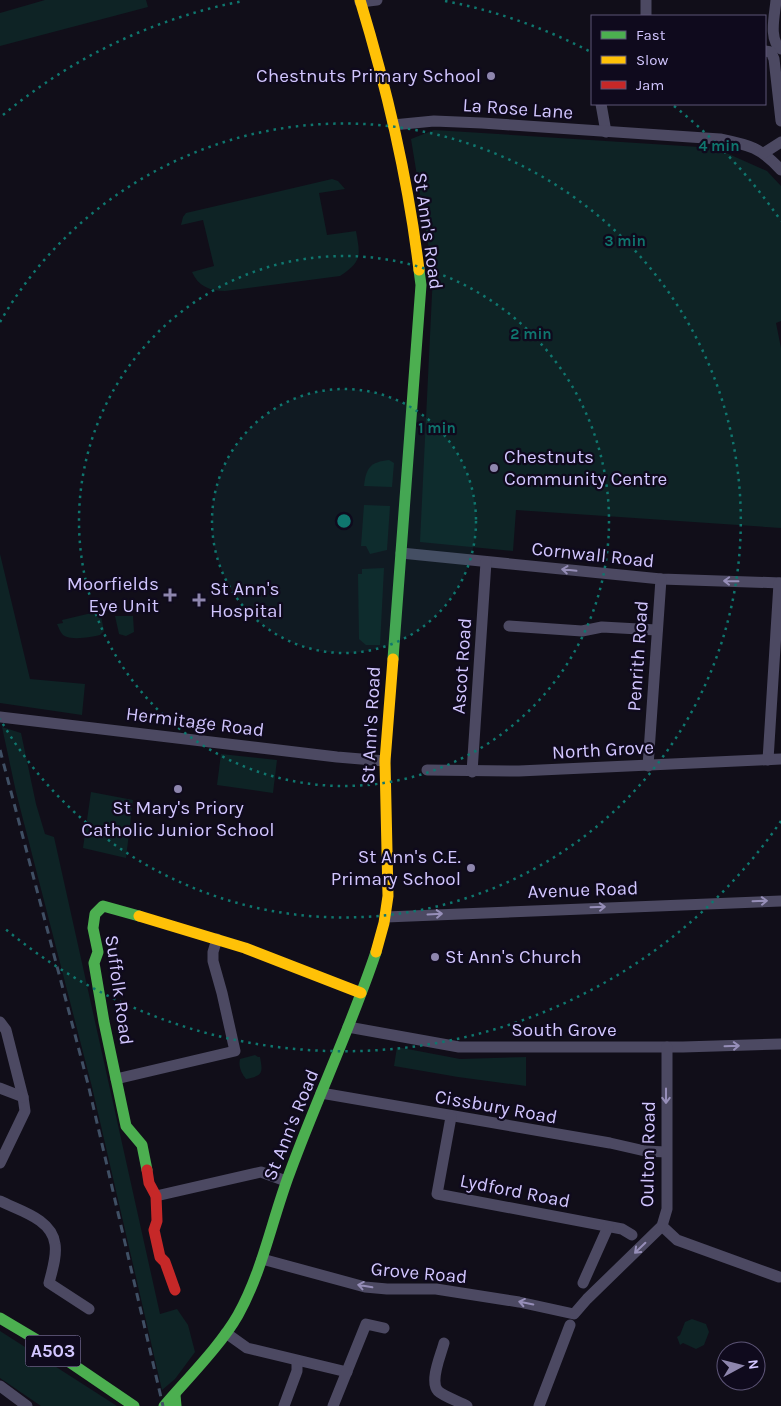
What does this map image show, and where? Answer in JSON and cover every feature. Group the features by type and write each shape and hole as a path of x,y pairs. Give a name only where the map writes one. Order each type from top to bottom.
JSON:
{"main road":[{"name":"St Ann's Road","path":"164,1406 175,1400 233,1324 246,1300 262,1259 286,1181 377,951 386,916 388,896 385,761 421,285 410,208 393,125 360,1"},
{"name":"Suffolk Road","path":"175,1290 165,1262 160,1257 154,1230 157,1221 156,1196 149,1183 142,1145 126,1126 104,1022 94,963 98,952 92,928 94,914 103,906 217,939 362,992"},
{"name":"A503","path":"0,1318 44,1344 134,1406"}],"street":[{"path":"360,1 377,0"},
{"path":"646,0 646,15"},
{"path":"776,0 773,49 781,121"},
{"path":"601,105 606,132"},
{"name":"La Rose Lane","path":"393,125 434,121 720,139 748,145 764,153 780,167"},
{"path":"764,153 781,142"},
{"name":"Cornwall Road","path":"401,553 661,579 780,583"},
{"name":"Ascot Road","path":"472,772 486,562"},
{"name":"Penrith Road","path":"648,766 661,579"},
{"path":"768,760 780,583"},
{"path":"509,626 582,631 602,627 657,630"},
{"name":"Hermitage Road","path":"0,716 385,761"},
{"name":"North Grove","path":"427,770 472,772 781,759"},
{"name":"Avenue Road","path":"386,916 781,901"},
{"path":"116,1079 236,1051 213,961 213,952 217,939"},
{"path":"0,1042 3,1026"},
{"path":"0,1163 25,1111 24,1097 3,1026"},
{"name":"South Grove","path":"348,1028 459,1047 683,1047 781,1044"},
{"name":"Oulton Road","path":"572,1319 587,1299 662,1226 667,1208 667,1047"},
{"path":"0,1088 24,1097"},
{"name":"Cissbury Road","path":"321,1093 645,1151 666,1152"},
{"name":"Lydford Road","path":"451,1117 437,1194 608,1228 622,1229 632,1235"},
{"path":"156,1196 261,1172 286,1181"},
{"path":"0,1201 44,1223 52,1231 55,1246 49,1283 89,1309"},
{"path":"662,1226 677,1240 779,1278"},
{"path":"583,1283 608,1228"},
{"name":"Grove Road","path":"262,1259 365,1287 436,1289 519,1302 572,1319"},
{"path":"539,1406 572,1319"},
{"path":"333,1406 366,1324 384,1328"},
{"path":"226,1333 247,1348 347,1372"},
{"path":"444,1343 434,1378 438,1391 467,1406"},
{"path":"284,1406 297,1371 297,1361"},
{"path":"0,1386 27,1406"}],"green space":[{"path":"45,0 146,0 148,7 0,46 0,13"},
{"path":"434,130 715,148 767,171 781,186 781,321 776,323 781,348 781,528 516,510 513,551 420,542 433,274 411,139"},
{"path":"332,179 338,181 345,189 319,193 327,235 356,231 358,257 353,266 347,271 340,276 225,291 205,287 195,277 192,272 214,266 203,220 181,225 186,213"},
{"path":"389,460 394,463 392,487 364,486 370,467 377,462"},
{"path":"364,505 390,506 387,550 370,554 366,546 361,546"},
{"path":"0,554 30,679 85,684 82,715 0,703"},
{"path":"384,568 380,645 366,645 359,639 358,574 362,574 362,569"},
{"path":"100,611 104,631 100,635 81,638 67,637 62,634 57,624 63,623 62,620"},
{"path":"115,616 133,616 134,632 126,636 119,634"},
{"path":"2,727 21,733 36,804 45,834 54,837 160,1314 177,1309 188,1325 195,1352 175,1379 162,1390 92,1087 16,792"},
{"path":"221,754 277,760 273,793 217,785"},
{"path":"91,792 133,800 126,858 83,848"},
{"path":"397,1047 460,1059 526,1057 526,1086 394,1066"},
{"path":"255,1055 260,1057 260,1073 256,1077 246,1079 240,1068 240,1059"},
{"path":"692,1319 706,1324 709,1332 704,1345 696,1349 683,1343 680,1345 677,1337 680,1335 685,1322"},
{"path":"0,1331 117,1406 41,1406 0,1378"}],"railway":[{"path":"0,750 88,1084 163,1406"}],"traffic: fast":[{"path":"393,659 421,285 419,270"},
{"path":"139,916 103,906 95,914 93,928 98,952 94,963 104,1022 126,1126 142,1145 147,1170"},
{"path":"164,1406 222,1338 247,1298 261,1262 290,1172 356,1008 376,952"},
{"path":"0,1318 37,1340 134,1406"},
{"path":"175,1395 176,1406"}],"traffic: slow":[{"path":"360,0 396,134 419,270"},
{"path":"376,952 384,923 388,896 385,761 393,659"},
{"path":"139,916 245,948 361,993"}],"traffic: jam":[{"path":"147,1170 149,1183 156,1196 157,1221 154,1230 160,1257 165,1262 175,1290"}],"place":[{"name":"Chestnuts Primary School","path":"491,76"},
{"name":"Chestnuts Community Centre","path":"494,468"},
{"name":"Moorfields Eye Unit","path":"170,595"},
{"name":"St Ann's Hospital","path":"199,600"},
{"name":"St Mary's Priory Catholic Junior School","path":"178,789"},
{"name":"St Ann's C.E. Primary School","path":"471,868"},
{"name":"St Ann's Church","path":"435,957"}]}
